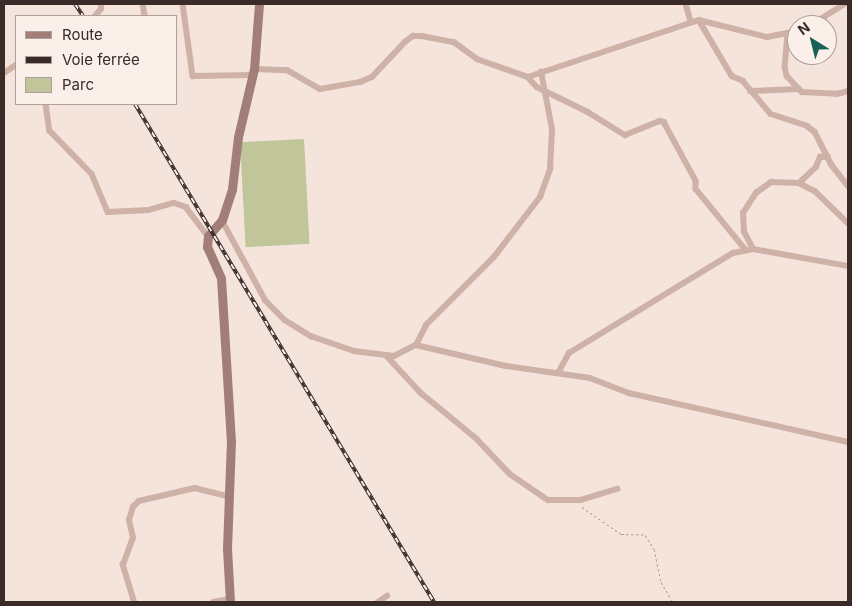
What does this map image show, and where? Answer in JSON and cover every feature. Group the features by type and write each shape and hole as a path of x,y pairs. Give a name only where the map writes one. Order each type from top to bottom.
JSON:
{"street":[{"path":"96,15 101,9 101,4"},
{"path":"143,4 144,14"},
{"path":"183,4 193,76 287,70 320,90 360,82 372,77 392,53 413,36 422,36 454,42 477,59 528,77 543,89 624,135 659,121 664,122 696,181 696,189 746,250"},
{"path":"213,602 230,600 227,496 231,442 220,278 206,247 208,236 222,220 232,189 238,137 253,72 259,4"},
{"path":"686,4 691,22"},
{"path":"827,15 845,4"},
{"path":"528,77 699,20 767,37 787,34"},
{"path":"699,20 724,67 732,76 743,80 750,91 771,114 811,128 848,186"},
{"path":"787,45 785,67 787,76 802,92 837,94 848,91"},
{"path":"4,73 15,66"},
{"path":"222,220 266,301 285,320 311,336 354,351 394,356 416,345 426,325 494,257 540,197 550,169 552,128 541,72"},
{"path":"750,91 799,89"},
{"path":"46,105 50,131 92,174 108,212 149,210 174,204 186,207 208,236"},
{"path":"799,183 816,167 820,157 828,157"},
{"path":"753,249 744,232 743,213 756,193 771,182 799,183 832,204 848,223"},
{"path":"558,373 569,353 696,273 733,253 753,249 848,266"},
{"path":"416,345 458,357 590,378 629,392 848,442"},
{"path":"386,355 421,393 476,438 510,474 548,500 574,500 617,489"},
{"path":"134,602 123,565 133,538 129,520 133,507 139,501 195,488 227,496"},
{"path":"378,602 387,596"}],"path":[{"path":"574,500 594,518 621,534 645,535 654,549 661,582 673,602"}],"green space":[{"path":"304,139 309,244 246,247 240,142"}],"railway":[{"path":"75,4 82,15"},
{"path":"136,105 434,602"}]}
